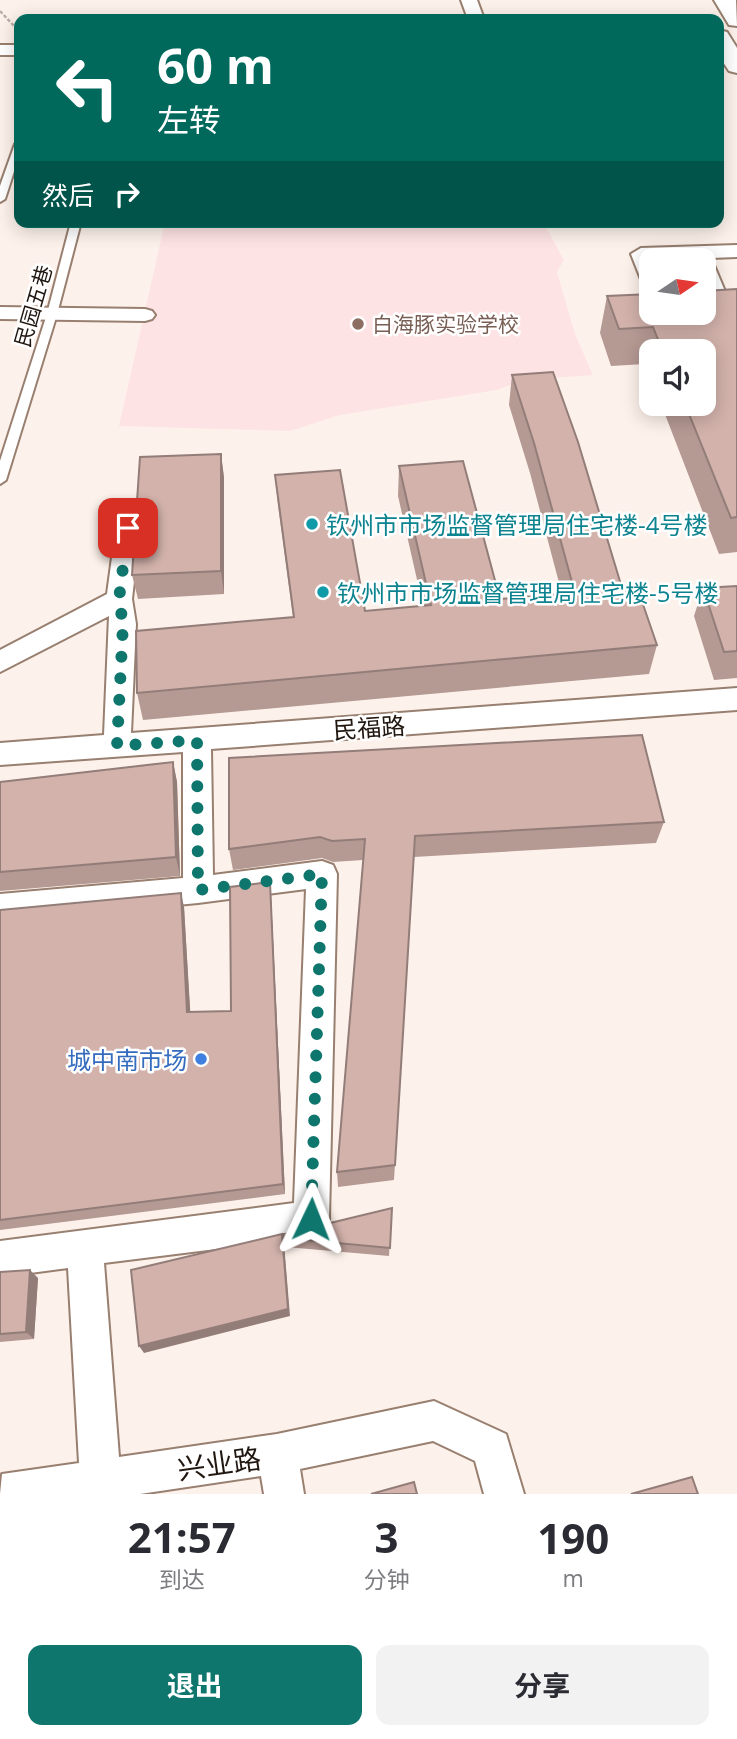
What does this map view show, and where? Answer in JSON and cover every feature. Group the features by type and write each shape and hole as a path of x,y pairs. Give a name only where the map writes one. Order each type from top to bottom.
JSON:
{"main road":[{"path":"725,0 737,20"},
{"path":"724,45 737,66"}],"street":[{"path":"716,255 737,251"},
{"path":"716,285 731,314"},
{"path":"0,313 145,315"},
{"path":"117,746 123,624 119,599 128,528"},
{"path":"0,662 119,599"},
{"name":"民福路","path":"0,754 737,699"},
{"path":"197,740 198,890"},
{"path":"0,908 198,890 322,874 311,1219 0,1259"},
{"path":"85,1247 101,1487"},
{"name":"兴业路","path":"2,1494 101,1487 434,1421 492,1448 504,1494"},
{"path":"277,1454 284,1494"}],"lane":[{"path":"0,199 14,158"},
{"name":"民园五巷","path":"0,480 52,314 74,228"}],"path":[{"path":"0,11 14,26"}],"shaded area":[{"name":"白海豚实验学校","path":"164,228 546,228 564,260 557,272 575,334 593,375 523,380 497,390 340,415 290,431 119,426"}],"building":[{"path":"737,289 737,517 731,518 690,416 716,416 716,339 658,339 653,327 619,329 607,296 639,295 639,326 716,326 716,290"},
{"path":"553,372 578,442 622,588 637,587 657,645 137,693 136,631 294,617 275,475 340,470 365,611 431,605 399,466 463,461 500,599 575,593 534,443 512,375"},
{"path":"221,454 221,571 132,575 140,457"},
{"path":"737,586 737,651 724,652 703,588"},
{"path":"642,735 664,822 415,836 395,1165 337,1172 365,839 332,841 320,837 229,849 229,758"},
{"path":"173,762 176,857 0,872 0,782"},
{"path":"270,882 283,1184 0,1220 0,910 181,893 187,1012 231,1011 230,887"},
{"path":"392,1208 390,1248 284,1238 283,1234 310,1231 326,1224"},
{"path":"282,1234 288,1309 139,1346 131,1270"},
{"path":"30,1270 26,1332 0,1334 0,1272"},
{"path":"692,1477 698,1494 631,1494"},
{"path":"414,1482 417,1494 371,1494"}],"place":[{"name":"白海豚实验学校","path":"358,324"},
{"name":"钦州市市场监督管理局住宅楼-4号楼","path":"312,524"},
{"name":"钦州市市场监督管理局住宅楼-5号楼","path":"323,592"},
{"name":"城中南市场","path":"201,1059"}],"route":[{"path":"128,528 119,599 123,624 117,746 197,740 198,890 322,874 311,1219"}]}
